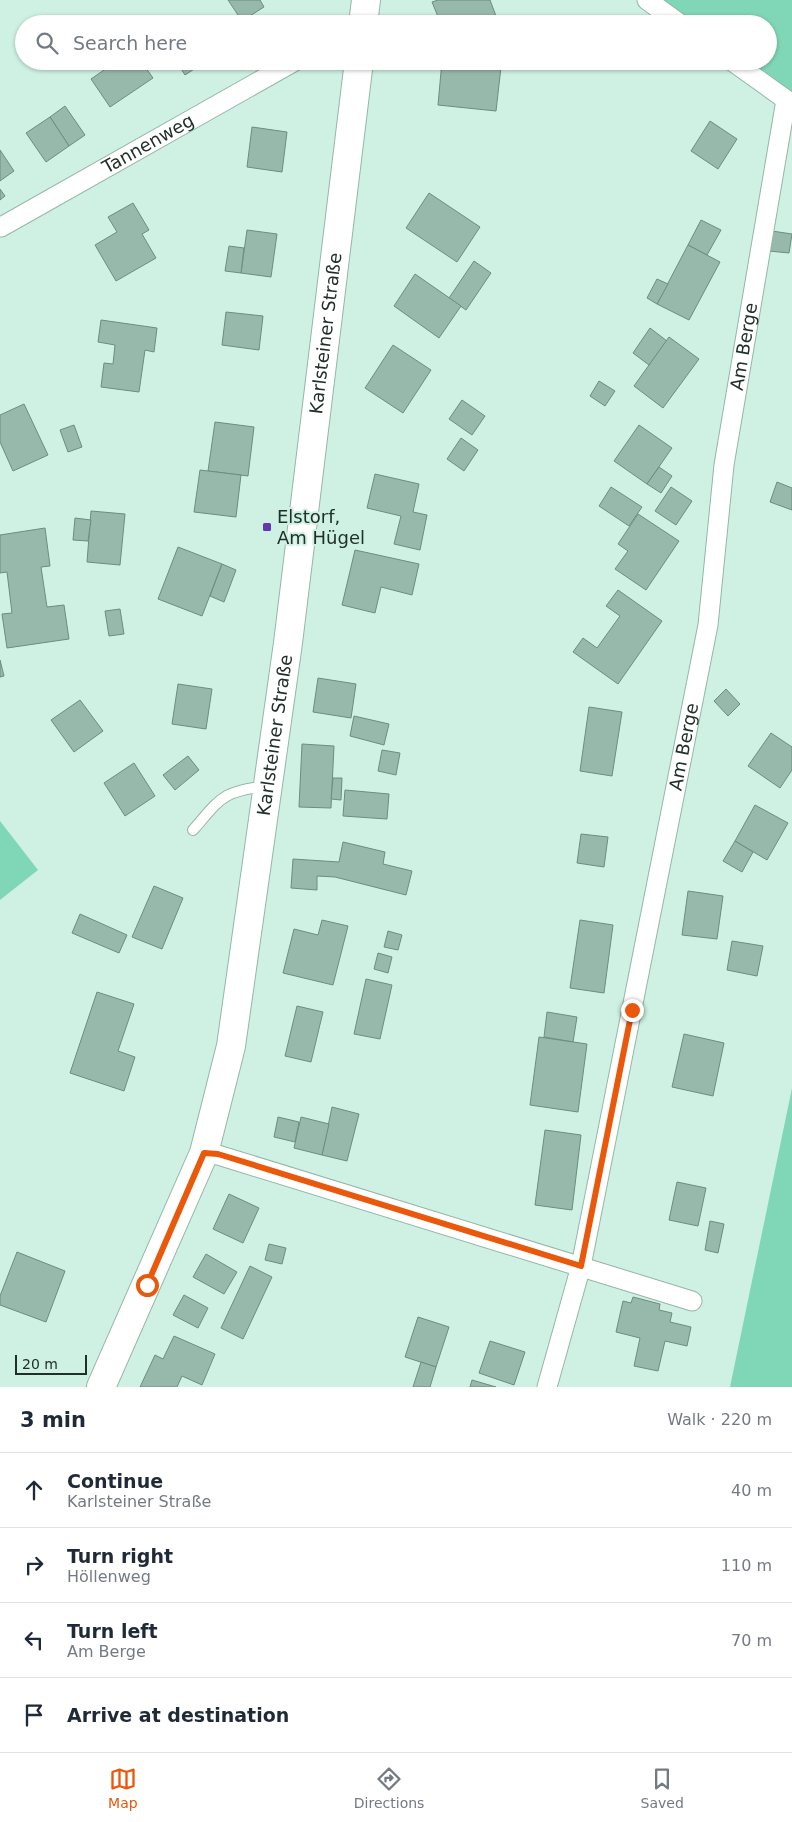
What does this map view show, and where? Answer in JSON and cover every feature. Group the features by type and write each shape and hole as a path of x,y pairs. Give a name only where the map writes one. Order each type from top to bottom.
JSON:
{"street":[{"path":"646,0 667,15"},
{"name":"Tannenweg","path":"2,227 279,70"},
{"name":"Karlsteiner Straße","path":"101,1387 204,1153 231,1046 288,643 358,70"},
{"path":"745,70 789,102"},
{"name":"Am Berge","path":"547,1387 581,1266 708,626 724,465 789,102"},
{"path":"204,1153 218,1154 692,1301"}],"lane":[{"path":"194,830 228,794 239,789 268,786"}],"green space":[{"path":"655,0 792,0 792,100 751,70 777,70 777,15 675,15"},
{"path":"0,821 38,870 0,900"},
{"path":"792,1088 792,1387 730,1387"}],"building":[{"path":"228,0 260,0 264,7 251,15 238,15"},
{"path":"438,0 490,0 496,15 437,15 432,2"},
{"path":"104,70 147,70 153,78 110,107 91,79"},
{"path":"182,70 193,70 185,75"},
{"path":"441,70 501,70 496,111 438,105"},
{"path":"65,106 85,135 69,146 50,117"},
{"path":"50,117 69,146 46,162 26,133"},
{"path":"710,121 737,139 718,169 691,151"},
{"path":"252,127 287,132 282,172 247,167"},
{"path":"0,150 14,171 0,181"},
{"path":"0,189 5,196 0,200"},
{"path":"429,193 480,227 457,262 406,228"},
{"path":"133,203 149,230 142,234 156,258 116,281 95,245 117,232 108,217"},
{"path":"701,220 721,230 707,255 688,245"},
{"path":"247,230 277,234 271,277 241,273"},
{"path":"772,231 792,234 789,253 769,251"},
{"path":"688,245 720,262 689,320 657,304"},
{"path":"229,246 244,248 241,273 225,271"},
{"path":"474,261 491,273 466,310 449,298"},
{"path":"415,274 461,306 439,338 394,306"},
{"path":"657,279 668,284 657,304 647,298"},
{"path":"226,312 263,316 259,350 222,345"},
{"path":"101,320 157,328 154,352 145,350 139,392 101,387 104,363 113,364 115,345 98,342"},
{"path":"650,328 667,341 649,365 633,353"},
{"path":"669,337 699,359 663,408 634,386"},
{"path":"393,345 431,370 403,413 365,388"},
{"path":"599,381 615,391 605,406 590,396"},
{"path":"462,400 485,416 472,435 449,419"},
{"path":"24,404 48,455 13,471 0,442 0,415"},
{"path":"215,422 254,427 248,476 208,471"},
{"path":"74,425 82,447 68,452 60,430"},
{"path":"639,425 672,448 647,484 614,461"},
{"path":"461,438 478,450 464,471 447,459"},
{"path":"659,467 672,476 661,493 647,484"},
{"path":"200,470 241,475 236,517 194,512"},
{"path":"375,474 419,484 413,512 427,515 420,550 394,544 401,516 367,508"},
{"path":"777,482 792,488 792,510 770,502"},
{"path":"611,487 642,507 629,526 599,506"},
{"path":"671,487 692,501 676,525 655,511"},
{"path":"91,511 125,514 120,565 87,562"},
{"path":"638,514 679,541 646,590 615,569 628,551 618,544"},
{"path":"75,518 91,520 88,541 73,540"},
{"path":"45,528 50,566 41,567 47,607 64,605 69,639 7,648 2,614 12,613 7,572 0,573 0,535"},
{"path":"178,547 222,564 202,616 158,599"},
{"path":"355,550 419,564 412,595 381,587 375,613 342,605"},
{"path":"222,564 236,570 224,602 210,596"},
{"path":"618,590 662,621 618,684 573,652 583,638 597,648 620,616 606,606"},
{"path":"120,609 124,634 109,636 105,611"},
{"path":"0,660 4,676 0,677"},
{"path":"318,678 356,684 351,718 313,712"},
{"path":"178,684 212,689 206,729 172,724"},
{"path":"726,689 740,704 728,716 714,701"},
{"path":"80,700 103,731 74,752 51,720"},
{"path":"589,707 622,712 612,776 580,771"},
{"path":"354,716 389,724 384,745 350,736"},
{"path":"771,733 792,747 792,770 780,788 748,766"},
{"path":"302,744 334,746 331,808 299,807"},
{"path":"382,750 400,753 396,775 378,771"},
{"path":"188,756 199,770 175,790 163,775"},
{"path":"134,763 155,796 125,816 104,783"},
{"path":"333,778 342,778 341,800 331,799"},
{"path":"345,790 389,794 387,819 343,816"},
{"path":"755,805 788,823 767,860 735,841"},
{"path":"581,834 608,837 604,867 577,863"},
{"path":"735,841 753,852 742,872 723,861"},
{"path":"343,842 385,852 383,864 412,871 406,895 335,877 317,876 317,890 291,888 293,859 339,862"},
{"path":"154,886 183,898 162,949 132,937"},
{"path":"688,891 723,896 717,939 682,935"},
{"path":"80,914 127,935 119,953 72,933"},
{"path":"322,920 348,926 333,985 283,973 294,929 318,935"},
{"path":"580,920 613,925 604,993 570,988"},
{"path":"388,931 402,935 398,950 384,947"},
{"path":"732,941 763,946 757,976 727,970"},
{"path":"378,953 392,957 388,973 374,969"},
{"path":"366,979 392,985 380,1039 354,1034"},
{"path":"97,992 134,1004 118,1051 135,1057 124,1091 70,1073"},
{"path":"297,1006 323,1012 311,1062 285,1056"},
{"path":"547,1012 577,1017 573,1042 544,1037"},
{"path":"684,1034 724,1043 713,1096 672,1087"},
{"path":"539,1037 587,1044 578,1112 530,1105"},
{"path":"332,1107 359,1114 347,1161 322,1155"},
{"path":"278,1117 299,1122 295,1142 274,1137"},
{"path":"301,1117 329,1124 322,1155 294,1148"},
{"path":"545,1130 581,1135 572,1210 535,1205"},
{"path":"677,1182 706,1188 698,1226 669,1220"},
{"path":"229,1194 259,1208 243,1243 213,1229"},
{"path":"710,1221 724,1224 718,1253 705,1250"},
{"path":"269,1244 286,1248 282,1264 265,1260"},
{"path":"17,1252 65,1271 46,1322 0,1305 0,1296"},
{"path":"206,1254 237,1272 224,1294 193,1277"},
{"path":"250,1266 272,1277 243,1339 221,1328"},
{"path":"184,1295 208,1308 198,1328 173,1315"},
{"path":"633,1297 660,1304 659,1310 672,1313 670,1322 691,1327 687,1346 665,1341 658,1371 634,1366 640,1338 616,1332 623,1301 631,1303"},
{"path":"418,1317 449,1327 436,1367 405,1357"},
{"path":"174,1336 215,1354 202,1385 182,1376 177,1387 140,1387 155,1355 163,1359"},
{"path":"490,1341 525,1352 514,1385 479,1373"},
{"path":"421,1362 436,1367 430,1387 413,1387"},
{"path":"472,1380 496,1387 470,1387"}],"place":[{"name":"Elstorf, Am Hügel","path":"267,527"}],"route":[{"path":"147,1285 204,1153 218,1154 581,1266 632,1010"}]}
